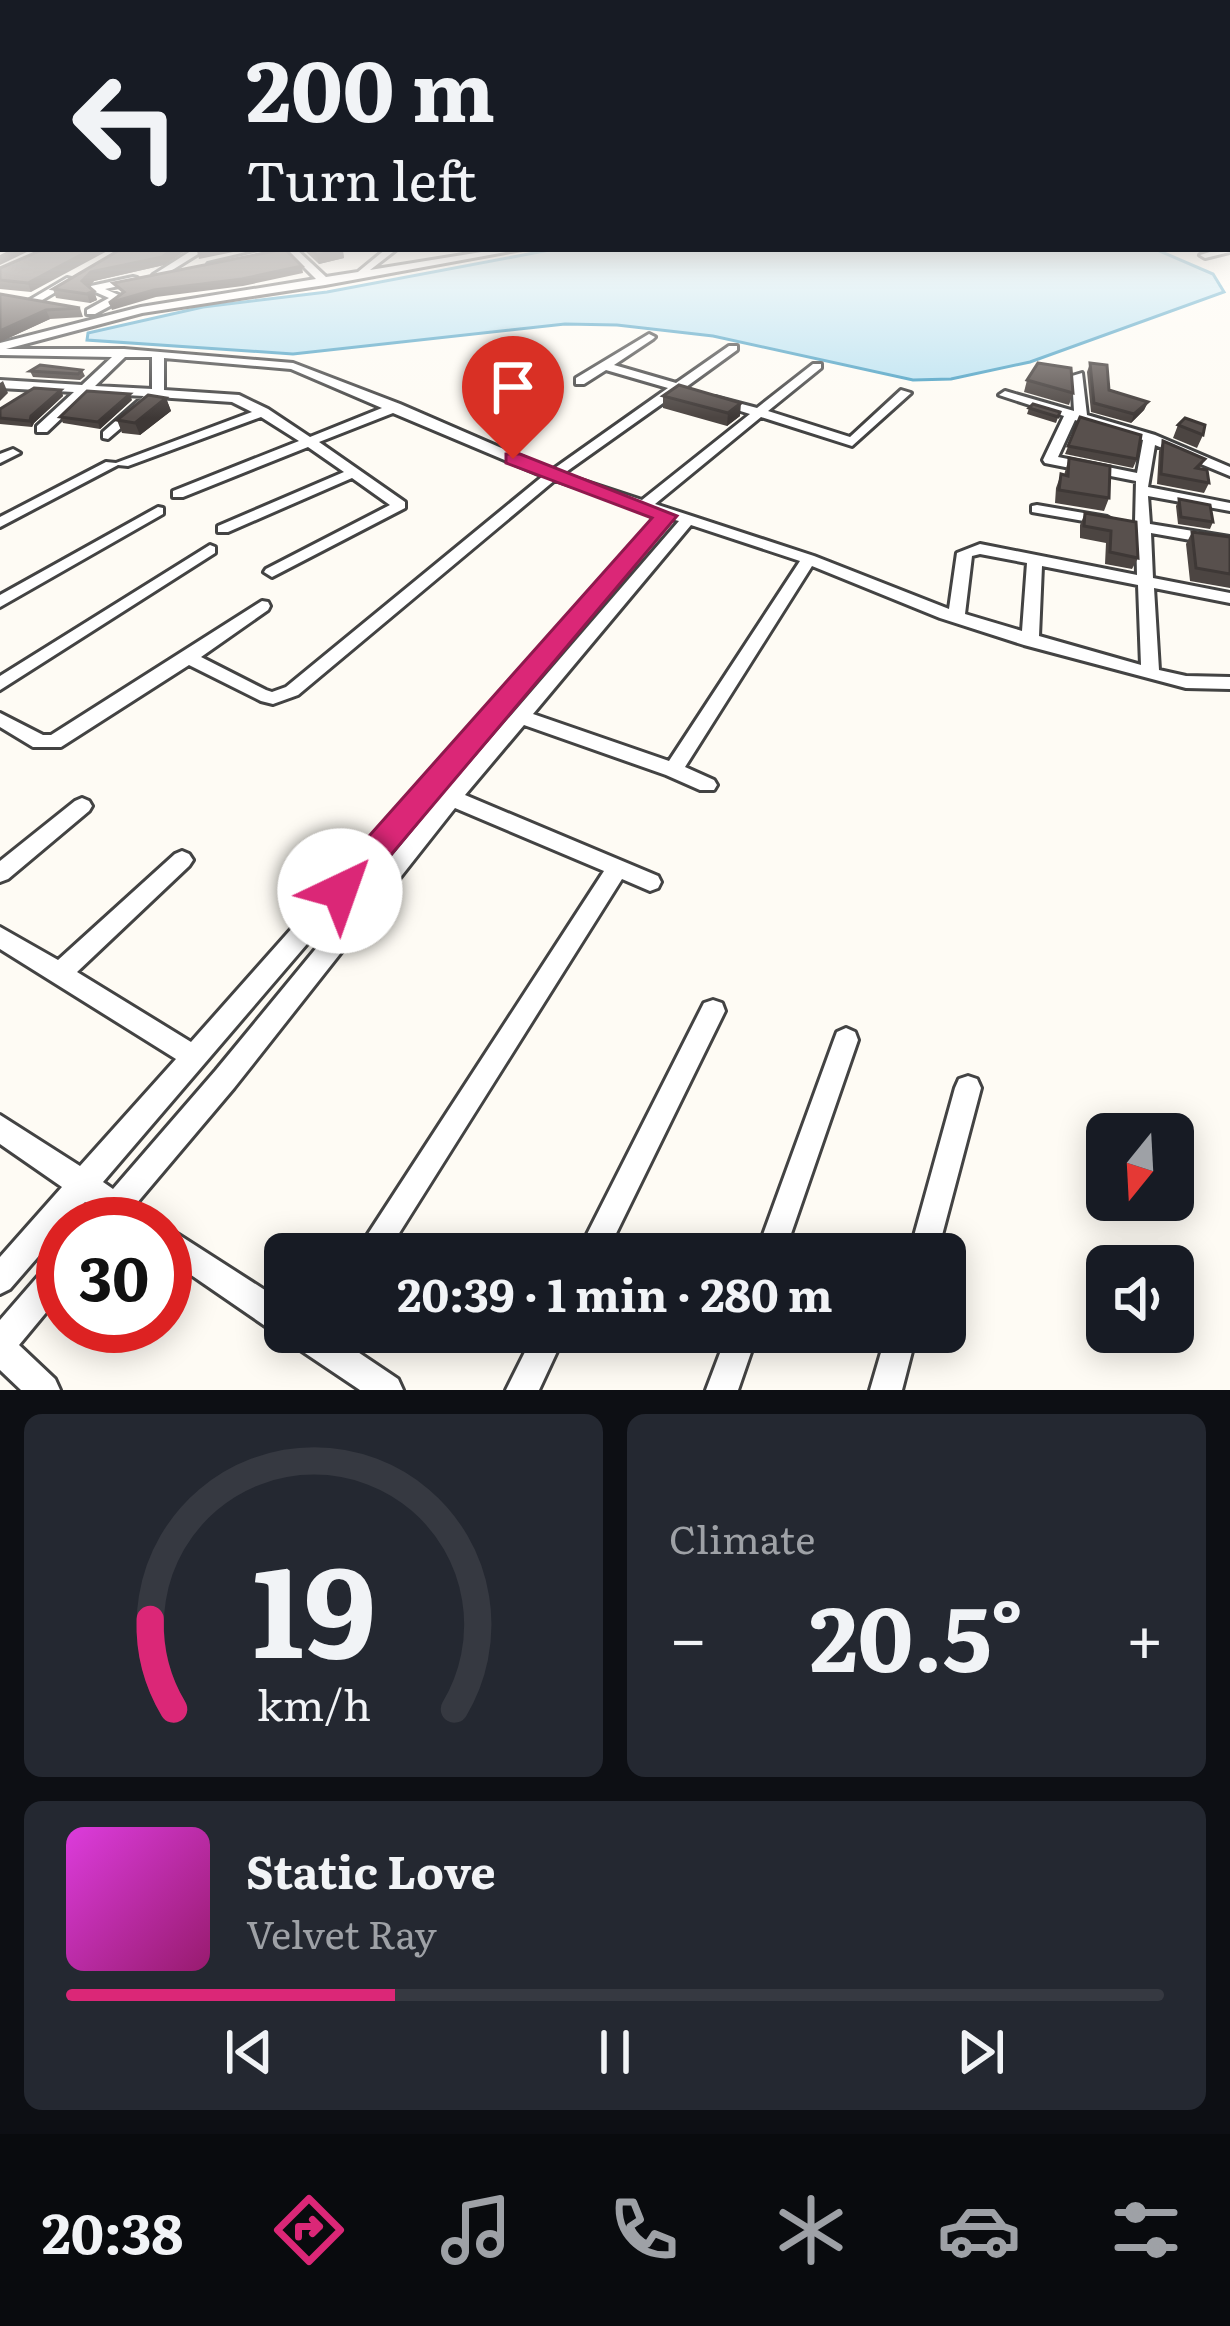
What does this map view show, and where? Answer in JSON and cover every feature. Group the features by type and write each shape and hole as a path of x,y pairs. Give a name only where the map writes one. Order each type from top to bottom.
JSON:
{"street":[{"path":"33,301 55,289"},
{"path":"97,289 135,303"},
{"path":"186,289 194,301"},
{"path":"0,350 118,316 255,289"},
{"path":"17,298 53,304"},
{"path":"92,311 117,298"},
{"path":"72,308 118,316"},
{"path":"22,352 52,332"},
{"path":"580,382 649,337"},
{"path":"188,658 261,695 273,698 292,691 553,476 733,348"},
{"path":"0,350 124,352 293,366 553,476 809,560 956,617 1150,674 1186,682 1230,683"},
{"path":"42,429 124,352"},
{"path":"108,435 158,390 158,354"},
{"path":"606,365 851,442 905,393"},
{"path":"641,508 817,366"},
{"path":"1078,376 1076,416 1050,460 1222,506"},
{"path":"0,384 235,398 264,412 396,500 399,508 272,572"},
{"path":"15,399 31,387"},
{"path":"1005,395 1150,438 1229,471 1215,485 1222,506"},
{"path":"178,494 397,407"},
{"path":"0,523 117,464 264,412"},
{"path":"1150,438 1141,484 1150,674"},
{"path":"223,529 355,472"},
{"path":"1037,509 1230,542"},
{"path":"0,602 158,511"},
{"path":"123,1197 521,717 676,519"},
{"path":"0,1280 676,519"},
{"path":"956,617 965,553 980,548 1230,598"},
{"path":"0,684 210,550"},
{"path":"1030,641 1035,558"},
{"path":"673,770 809,560"},
{"path":"0,719 40,742 54,742 262,606"},
{"path":"521,717 707,785"},
{"path":"451,798 650,882"},
{"path":"0,873 82,806"},
{"path":"61,972 182,860"},
{"path":"383,1233 618,868"},
{"path":"0,937 194,1057"},
{"path":"602,1233 713,1011"},
{"path":"777,1233 846,1040"},
{"path":"929,1233 968,1088"},
{"path":"0,1128 82,1183 93,1197"},
{"path":"192,1258 264,1307"},
{"path":"36,1302 0,1346 44,1390"},
{"path":"337,1353 387,1390"},
{"path":"522,1390 540,1353"},
{"path":"722,1390 735,1353"},
{"path":"886,1390 896,1353"}],"water":[{"path":"327,292 1224,292 1030,362 951,379 913,380 713,336 617,325 565,324 293,354 87,340 88,333 203,307"}],"building":[{"path":"53,289 91,289 94,291 87,294"},
{"path":"120,289 163,289 109,303 124,292"},
{"path":"0,294 80,308 46,310 0,331"},
{"path":"1038,363 1071,368 1073,393 1027,380"},
{"path":"1090,363 1107,365 1109,390 1148,402 1134,414 1094,403"},
{"path":"40,365 82,370 78,374 30,371"},
{"path":"679,385 741,403 728,413 663,396"},
{"path":"34,388 61,390 30,421 0,418 0,409"},
{"path":"87,391 130,394 98,422 60,417"},
{"path":"148,395 166,398 135,423 117,420"},
{"path":"1033,404 1060,412 1058,417 1029,408"},
{"path":"1080,417 1141,435 1137,459 1068,446"},
{"path":"1185,418 1205,425 1203,435 1178,425"},
{"path":"1163,441 1205,459 1196,468 1207,470 1209,483 1161,474"},
{"path":"1069,458 1110,466 1109,498 1059,490 1061,474 1068,476"},
{"path":"1179,499 1210,505 1213,522 1181,517"},
{"path":"1085,513 1136,522 1138,558 1110,552 1111,531 1084,526"},
{"path":"1192,532 1230,537 1230,574 1196,568"}],"route":[{"path":"340,891 666,516 513,459"}]}
